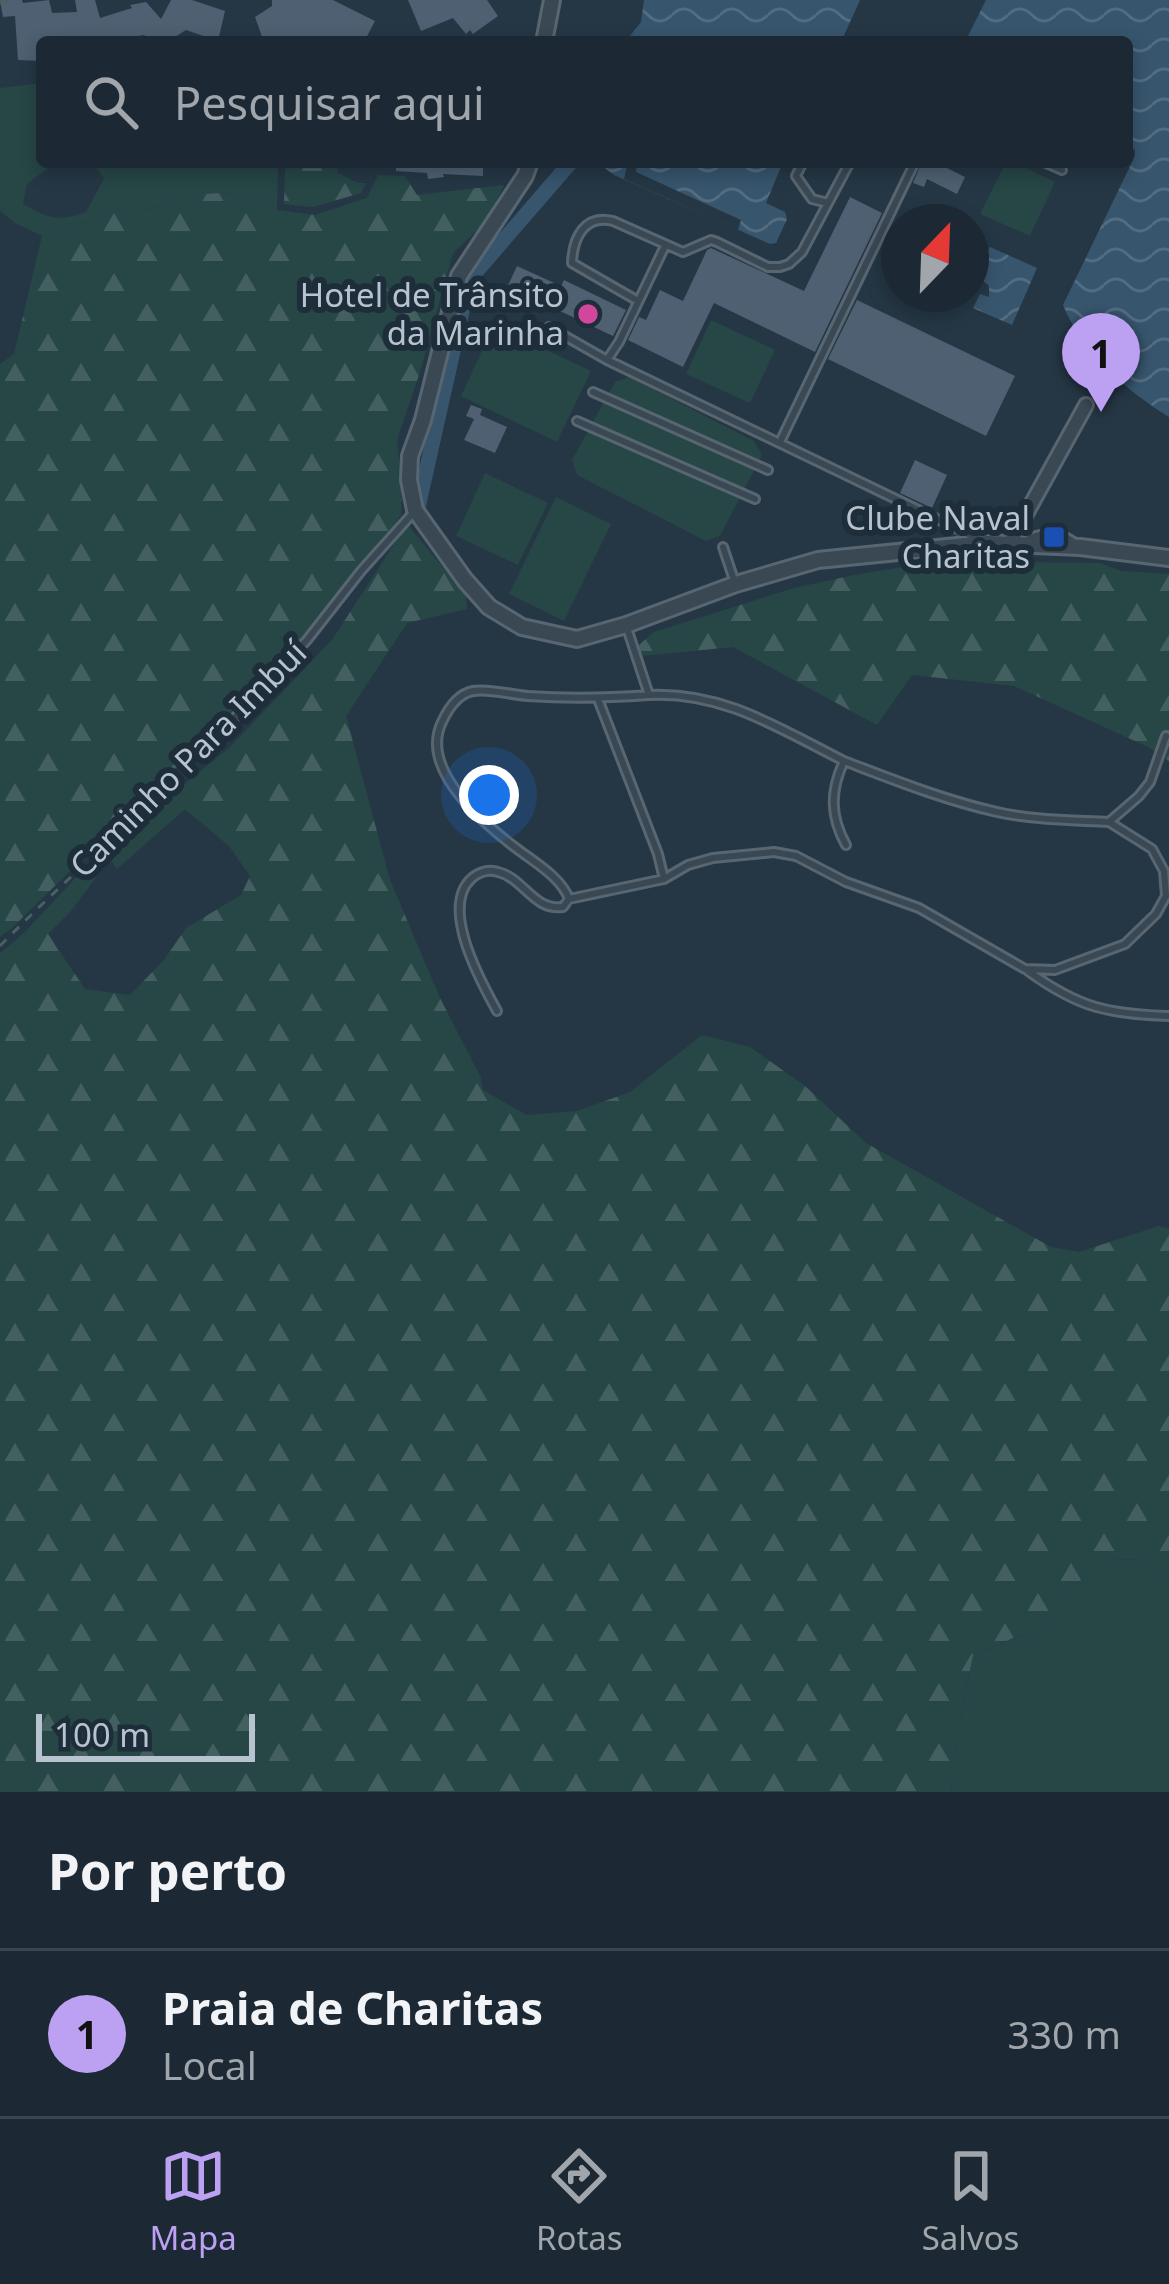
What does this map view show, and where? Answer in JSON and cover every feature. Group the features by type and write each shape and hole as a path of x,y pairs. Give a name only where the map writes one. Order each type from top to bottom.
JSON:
{"street":[{"path":"545,36 553,0"},
{"path":"528,168 459,276 410,456 415,510 489,607 522,627 578,638 818,560 987,543 1080,547 1169,558"},
{"path":"1017,543 1086,405"}],"lane":[{"path":"800,168 796,176 812,199 828,203"},
{"path":"638,301 572,263 584,226 592,220 603,218 688,252 711,240 768,267 781,267 802,252 847,168"},
{"path":"780,442 913,168"},
{"path":"1058,168 1062,170"},
{"path":"607,360 665,245"},
{"path":"549,327 607,360 987,543"},
{"path":"593,392 768,470"},
{"path":"577,421 755,499"},
{"name":"Caminho Para Imbuí","path":"217,737 308,640 415,510"},
{"path":"723,547 736,584"},
{"path":"626,625 649,695"},
{"path":"497,1011 474,971 462,927 460,898 467,882 478,873 495,870 552,908 563,907 568,899 557,880 466,803 445,773 436,753 438,729 452,702 471,691 598,699 696,696 735,708 844,761 930,794 1000,812 1109,821 1152,849 1164,871 1166,896 1156,914 1125,944 1055,970 1025,969"},
{"path":"598,699 664,879"},
{"path":"1109,821 1150,782 1166,736"},
{"path":"844,761 832,804 846,845"},
{"path":"568,899 664,879 713,858 774,852 796,856 862,889 919,908 1080,1002 1117,1014 1169,1016"}],"path":[{"path":"0,3 14,0"},
{"name":"Caminho Para Imbuí","path":"0,946 217,737"}],"green space":[{"path":"36,84 36,168 48,168 27,184 23,204 47,216 86,212 104,178 96,168 278,168 277,210 241,192 202,194 161,207 117,212 42,236 0,211 0,88"},
{"path":"338,168 338,173 366,183 361,193 313,207 284,204 285,169"},
{"path":"1003,168 1026,168 1055,182 1030,236 989,218 989,204 985,204"},
{"path":"378,175 405,176 417,195 504,185 488,220 453,253 397,440 401,515 315,639 0,937 0,364 14,354 42,236 117,212 161,207 202,194 241,192 277,210 315,215 367,198"},
{"path":"711,320 775,350 750,403 686,374"},
{"path":"494,325 591,371 557,442 461,396"},
{"path":"629,377 754,441 762,455 720,536 706,541 577,475 572,460 615,382"},
{"path":"485,473 548,503 518,565 456,536"},
{"path":"556,497 611,524 564,621 509,594"},
{"path":"407,524 466,595 467,609 407,623 346,716 390,880 483,1090 526,1115 577,1111 630,1092 702,1035 750,1047 805,1086 866,1143 1051,1247 1079,1252 1159,1226 1169,1229 1169,1582 1150,1560 1107,1559 1065,1593 1047,1633 1016,1637 973,1655 951,1792 0,1792 0,953 84,869 98,875 48,934 85,989 130,995 164,960 186,928 241,895 250,876 229,846 185,809 117,869 103,849 229,748 332,640"},
{"path":"1100,563 1121,571 1169,574 1169,761 1014,686 912,675 877,725 733,647 641,656 639,645 654,632 794,588 922,564"},
{"path":"1107,1559 1150,1560 1169,1582 1169,1792 951,1792 973,1655 1017,1637 1047,1633 1065,1593"}],"water":[{"path":"644,0 860,0 844,36 630,36 641,22"},
{"path":"986,0 1169,0 1169,417 1107,369 1082,339 1063,305 1133,168 1133,36 968,36"},
{"path":"605,168 781,168 766,203 785,212 787,219 776,243 770,244"},
{"path":"989,249 1037,268 1012,325 982,312 989,312"}],"pier":[{"path":"627,168 636,168 636,172 741,220 738,230 624,179"}],"building":[{"path":"0,0 49,0 52,13 77,12 75,0 95,0 100,18 146,2 161,19 171,0 192,0 225,11 219,36 186,30 176,36 36,36 36,61 18,60 15,16 3,17"},
{"path":"272,0 333,0 375,21 367,36 262,36 255,17 272,6"},
{"path":"408,0 487,0 498,16 473,34 470,30 466,34 453,18 421,31"},
{"path":"483,168 483,176 443,174 428,179 427,173 396,171"},
{"path":"919,168 947,168 965,177 957,194 927,179 924,187 913,183"},
{"path":"850,197 881,212 815,352 714,303 683,367 628,340 639,317 646,320 660,290 683,301 711,248 804,291"},
{"path":"517,266 561,286 564,280 626,310 613,336 545,304 541,313 504,294"},
{"path":"857,300 1015,376 986,436 828,359"},
{"path":"471,405 482,409 480,415 507,427 495,453 464,440 474,419 466,416"},
{"path":"915,460 947,475 932,508 900,493"}],"waterway":[{"path":"417,512 469,280 566,168"}],"place":[{"name":"Hotel de Trânsito da Marinha","path":"588,314"},
{"name":"Praia de Charitas","path":"1101,412"},
{"name":"Clube Naval Charitas","path":"1054,537"}]}
